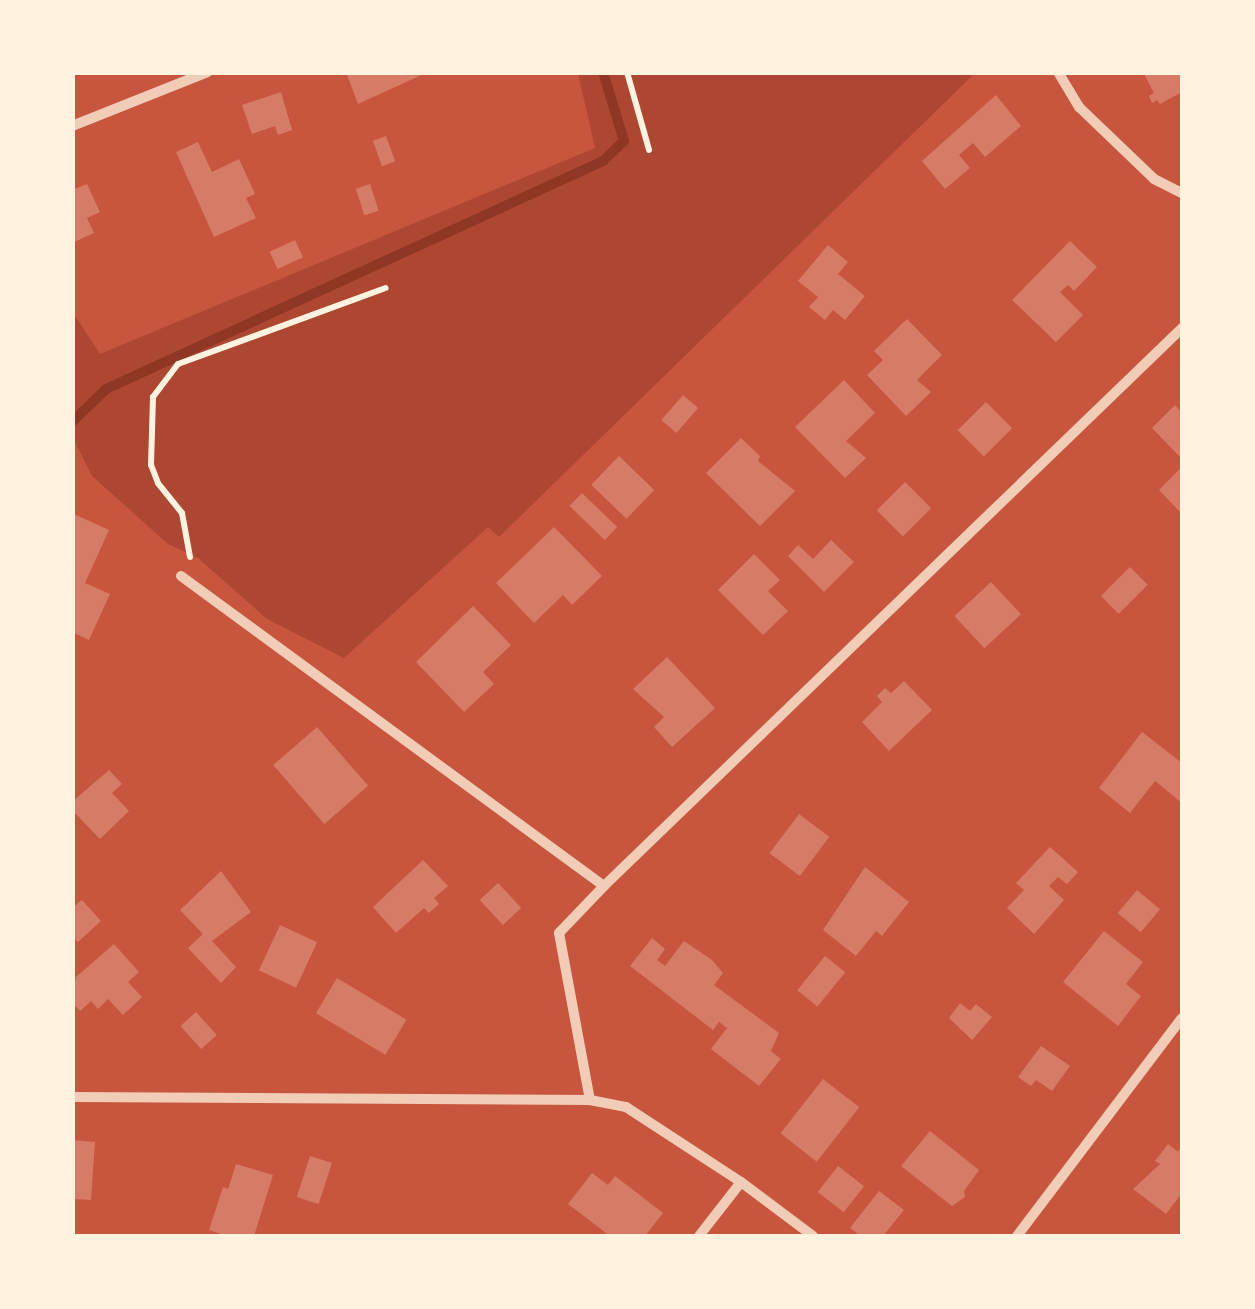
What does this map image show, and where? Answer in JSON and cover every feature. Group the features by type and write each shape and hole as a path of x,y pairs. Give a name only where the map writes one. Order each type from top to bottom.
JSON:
{"street":[{"path":"72,126 208,72"},
{"path":"1058,72 1078,107 1154,178 1182,193"},
{"path":"590,1100 560,933 604,886 1182,328"},
{"path":"181,576 604,886"},
{"path":"1017,1236 1182,1018"},
{"path":"72,1097 590,1100 626,1107 741,1182 814,1236"},
{"path":"699,1236 741,1182"}],"path":[{"path":"627,72 649,150"},
{"path":"181,576 190,560 190,541 182,514 158,483 151,464 153,396 178,364 386,288"}],"shaded area":[{"path":"578,73 975,73 499,537 488,527 344,658 267,619 198,558 168,544 92,476 73,438 72,311 100,354 595,148"}],"building":[{"path":"346,72 428,72 358,104"},
{"path":"1143,72 1182,72 1182,92 1160,104 1157,100 1152,103 1149,96 1154,93"},
{"path":"281,92 292,130 278,135 275,126 252,134 242,105"},
{"path":"996,95 1021,126 985,157 973,143 959,155 970,168 945,189 922,161"},
{"path":"386,136 395,161 382,166 373,141"},
{"path":"198,142 212,172 239,159 255,194 246,198 256,218 214,237 176,152"},
{"path":"87,184 100,212 87,218 94,233 72,243 72,190"},
{"path":"370,184 379,211 364,215 356,189"},
{"path":"295,240 303,257 278,269 270,252"},
{"path":"1070,241 1097,267 1074,291 1068,285 1060,292 1083,315 1056,342 1012,300"},
{"path":"828,245 848,262 838,274 865,296 845,320 833,310 825,320 809,307 818,297 798,281"},
{"path":"907,319 942,355 917,380 931,392 906,416 867,375 883,360 874,351"},
{"path":"844,380 875,413 846,441 866,458 845,478 795,427"},
{"path":"683,395 698,408 676,433 661,420"},
{"path":"986,402 1012,428 984,456 958,430"},
{"path":"1175,405 1182,413 1182,459 1152,428"},
{"path":"741,438 760,456 758,461 795,491 760,526 706,473"},
{"path":"619,456 654,490 626,519 591,485"},
{"path":"1182,467 1182,514 1159,490"},
{"path":"905,482 931,508 903,536 877,510"},
{"path":"582,493 617,527 605,540 569,506"},
{"path":"72,513 109,530 85,583 110,594 89,640 72,632"},
{"path":"554,527 602,576 572,605 563,595 534,623 496,583"},
{"path":"831,540 854,562 824,592 788,556 798,545 813,559"},
{"path":"754,554 780,580 768,591 788,611 763,635 718,590"},
{"path":"1130,567 1148,585 1119,614 1101,596"},
{"path":"991,582 1021,614 984,648 954,616"},
{"path":"473,606 511,645 483,672 494,684 464,712 416,662"},
{"path":"667,657 715,708 672,747 654,727 664,717 633,689"},
{"path":"904,681 932,710 889,751 862,722 882,702 877,696 885,688 891,693"},
{"path":"317,727 368,786 324,824 273,765"},
{"path":"1142,732 1182,763 1182,803 1155,781 1130,813 1099,788"},
{"path":"109,770 122,784 112,793 129,811 100,839 72,810 72,802"},
{"path":"799,814 829,837 800,876 770,853"},
{"path":"1050,847 1078,872 1067,884 1058,877 1049,886 1064,900 1034,934 1007,908 1024,890 1016,883"},
{"path":"423,860 448,886 434,898 439,904 429,913 424,908 396,933 373,907"},
{"path":"865,867 909,902 882,936 876,931 856,956 823,930"},
{"path":"221,871 251,912 212,941 236,967 221,983 188,948 203,934 180,910"},
{"path":"498,883 521,908 503,925 480,900"},
{"path":"1137,890 1160,909 1141,932 1118,913"},
{"path":"82,900 101,921 78,942 72,936 72,908"},
{"path":"280,925 317,942 296,988 259,970"},
{"path":"1104,931 1143,962 1126,984 1141,996 1118,1026 1063,982"},
{"path":"652,938 665,949 657,960 665,966 684,941 712,960 723,973 714,985 779,1033 771,1051 781,1059 759,1086 711,1049 727,1028 719,1022 713,1030 630,966"},
{"path":"114,944 139,972 128,982 142,997 123,1015 108,999 98,1009 91,1001 80,1011 72,1002 76,977"},
{"path":"825,956 845,972 818,1007 797,990"},
{"path":"337,978 406,1020 385,1055 316,1013"},
{"path":"960,1003 970,1011 976,1004 992,1017 972,1040 949,1018"},
{"path":"196,1012 217,1035 201,1049 180,1026"},
{"path":"1041,1046 1070,1066 1052,1091 1036,1080 1031,1086 1018,1077"},
{"path":"823,1079 859,1107 817,1162 781,1133"},
{"path":"930,1131 979,1170 964,1191 965,1197 952,1206 901,1166"},
{"path":"72,1140 95,1142 91,1200 72,1199"},
{"path":"1168,1144 1178,1152 1182,1146 1182,1193 1166,1214 1133,1189 1160,1164 1155,1161"},
{"path":"310,1156 332,1163 319,1204 297,1197"},
{"path":"236,1164 273,1175 254,1236 227,1236 209,1230 223,1187 228,1189"},
{"path":"838,1166 864,1186 844,1212 818,1192"},
{"path":"592,1173 608,1185 615,1176 663,1213 645,1236 610,1236 568,1204"},
{"path":"879,1191 904,1210 883,1236 861,1236 850,1228"}],"waterway":[{"path":"72,422 106,389 603,161 624,141 603,72"}]}
